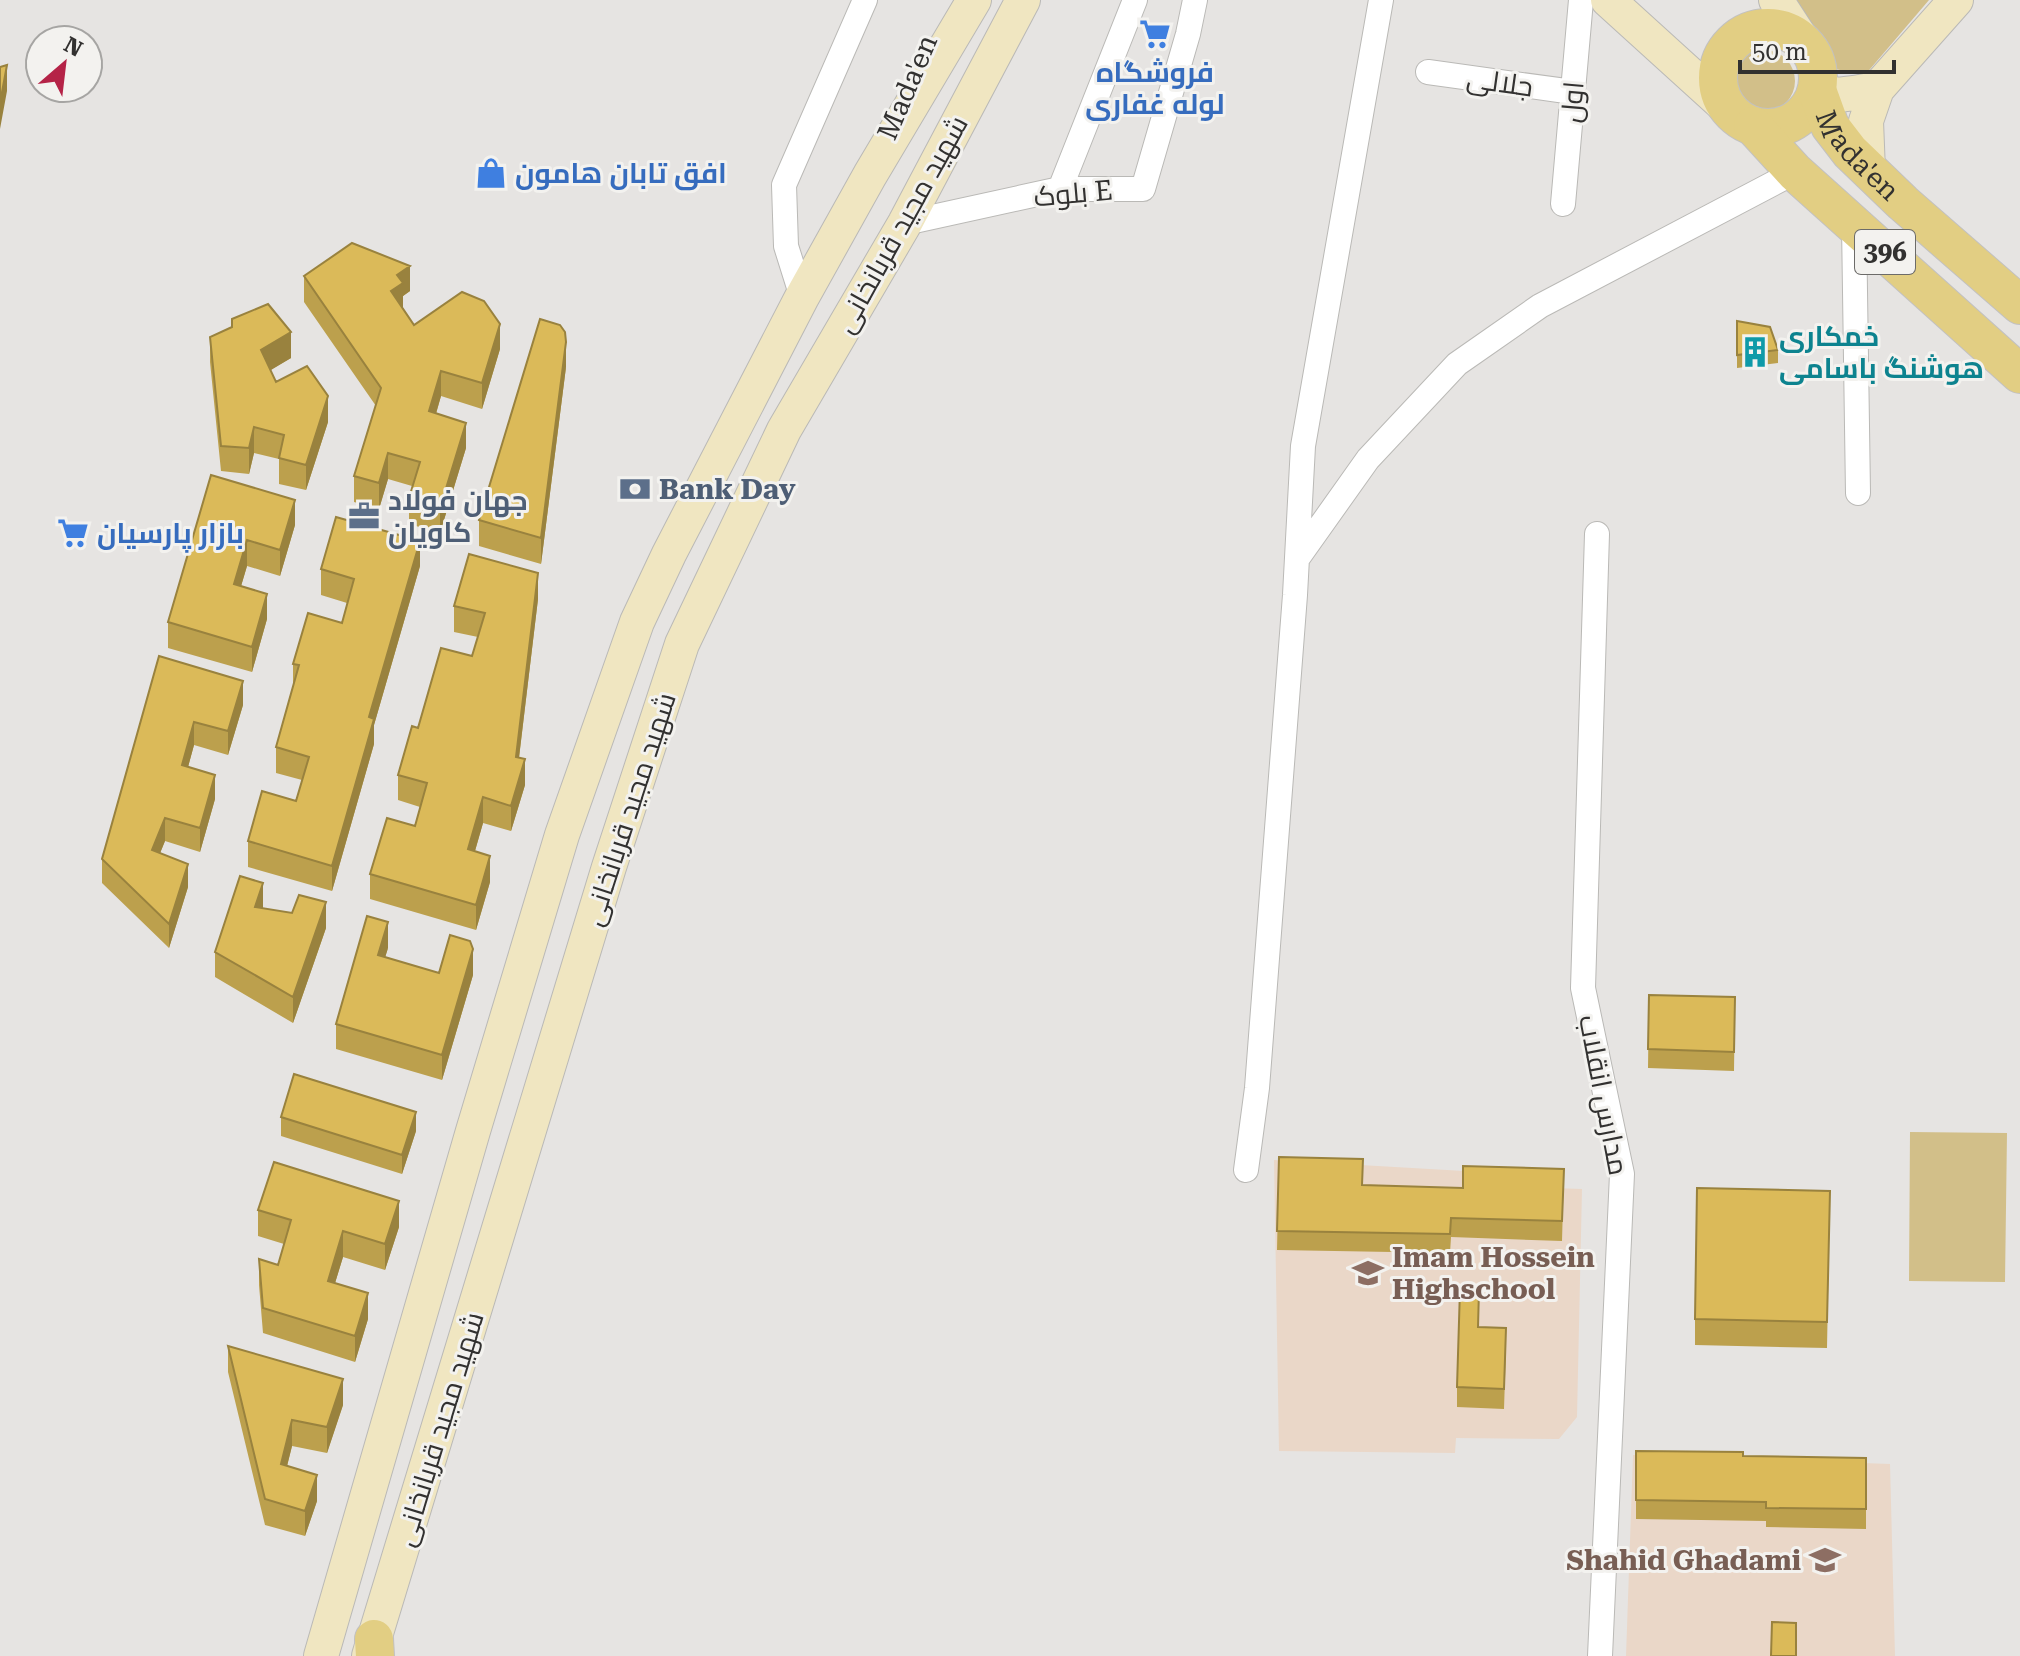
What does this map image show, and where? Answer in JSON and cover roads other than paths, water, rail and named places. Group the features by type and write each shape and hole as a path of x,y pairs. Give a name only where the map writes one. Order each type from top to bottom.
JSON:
{"main road":[{"name":"Mada'en","path":"870,175 909,71 947,0"},
{"path":"870,175 974,0"},
{"name":"Mada'en","path":"1608,0 2020,374"},
{"path":"1776,0 1814,57 1818,74 1817,90 1803,113 1780,127 1740,117 1720,94 1719,69 1729,46 1741,35 1757,29 1774,28 1790,33 1804,43"},
{"path":"1868,171 1866,121 1877,89 1956,0"},
{"name":"شهید مجید قربانخانی","path":"373,1650 609,867 682,644 784,430 905,223 1021,5"},
{"path":"1817,90 1828,95 1840,95 1877,89"},
{"name":"Mada'en","path":"1817,90 1830,126 1868,171 2020,305"},
{"name":"شهید مجید قربانخانی","path":"321,1656 562,835 637,622 802,297 870,175"},
{"path":"488,1080 501,1101 520,1107 541,1098"},
{"path":"473,1131 527,1143"},
{"path":"459,1179 482,1175 501,1180 511,1194"}],"street":[{"path":"802,297 786,246 784,185 865,0"},
{"path":"1060,189 1135,0"},
{"name":"بلوک E","path":"905,223 1060,189 1143,189 1195,0"},
{"path":"1246,1170 1257,1088 1303,446 1381,0"},
{"name":"اول","path":"1563,204 1581,0"},
{"name":"جلالی","path":"1428,72 1573,92"},
{"path":"1297,559 1368,459 1457,364 1540,306 1795,172"},
{"path":"1854,224 1858,493"},
{"name":"مدارس انقلاب","path":"1597,534 1583,988 1622,1174 1600,1656"}],"place":[{"name":"فروشگاه لوله غفاری","path":"1155,34"},
{"name":"افق تابان هامون","path":"491,173"},
{"name":"خمکاری هوشنگ باسامی","path":"1755,352"},
{"name":"Bank Day","path":"635,489"},
{"name":"جهان فولاد کاویان","path":"364,516"},
{"name":"بازار پارسیان","path":"73,533"},
{"name":"Imam Hossein Highschool","path":"1368,1273"},
{"name":"Shahid Ghadami","path":"1825,1560"}]}
